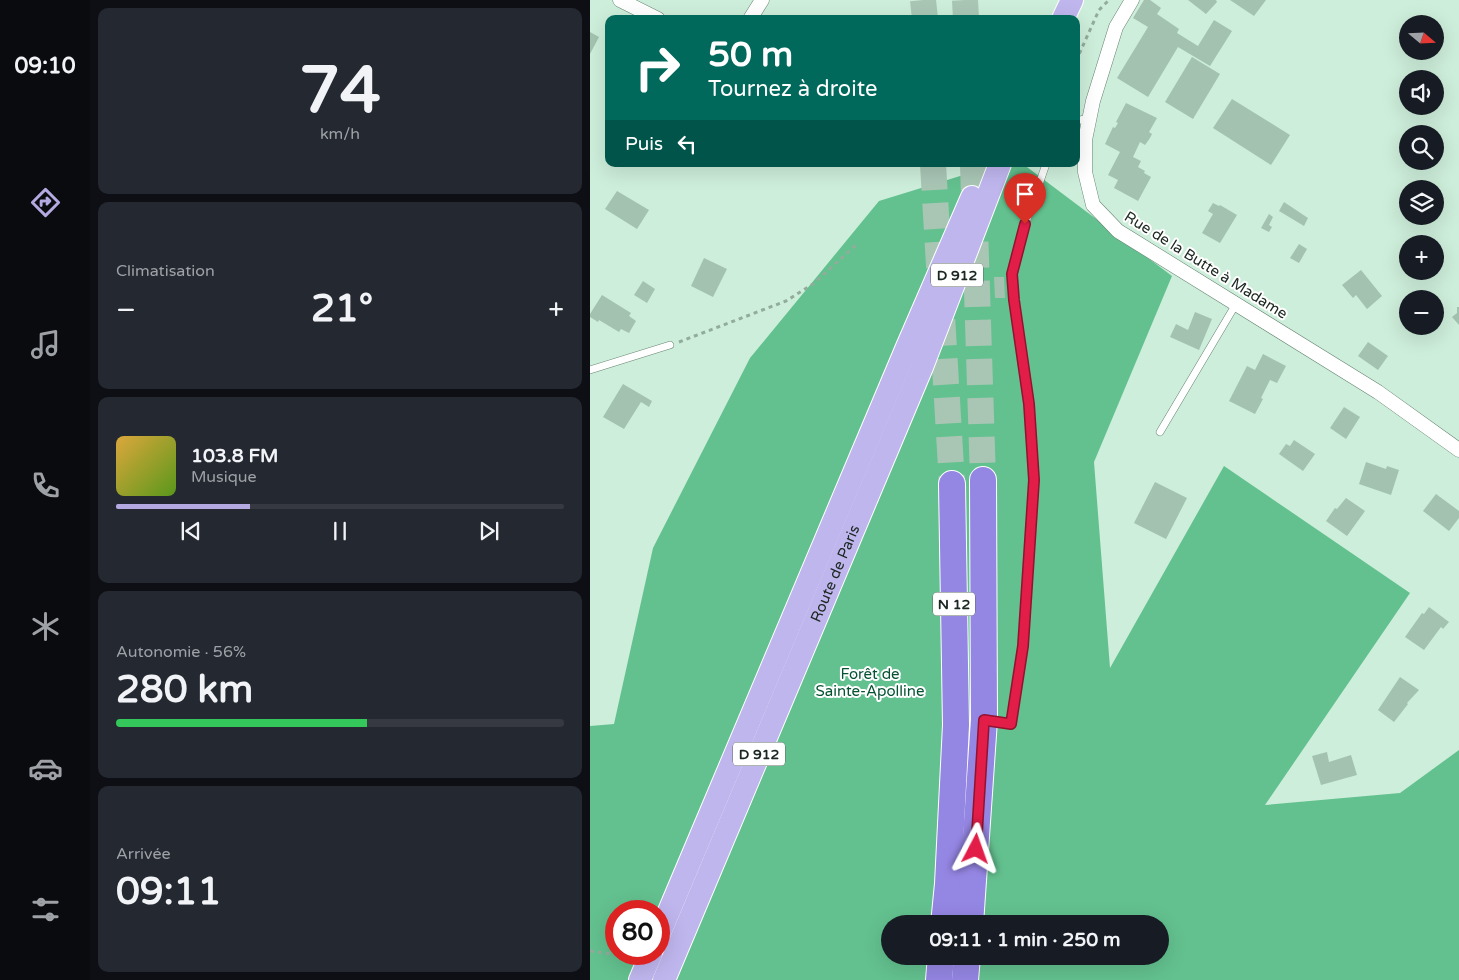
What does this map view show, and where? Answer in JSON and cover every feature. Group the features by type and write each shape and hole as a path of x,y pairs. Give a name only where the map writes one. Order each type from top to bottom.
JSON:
{"highway":[{"name":"N 12","path":"971,915 984,720 983,480"},
{"name":"N 12","path":"945,915 956,725 952,484"},
{"path":"939,980 940,965"},
{"path":"965,980 966,965"}],"main road":[{"path":"1051,15 1057,0"},
{"path":"1066,15 1072,0"},
{"name":"Route de Paris","path":"670,909 985,167"},
{"name":"Route de Paris","path":"664,980 914,384 999,167"},
{"path":"640,980 646,965"}],"street":[{"path":"620,0 650,15"},
{"path":"753,15 762,0"},
{"name":"Rue de la Butte à Madame","path":"1132,0 1116,27 1083,119 1085,172 1093,205 1118,231 1378,392 1459,450"}],"lane":[{"path":"984,720 1011,724 1023,646 1034,480 1029,404 1012,274 1025,224 1045,167"},
{"path":"1160,432 1236,304"},
{"path":"590,370 670,345"}],"path":[{"path":"1080,52 1098,10 1109,0"},
{"path":"670,345 786,301 813,284 856,246"},
{"path":"590,951 605,953"}],"green space":[{"name":"Forêt de Sainte-Apolline","path":"989,167 1027,167 1172,276 1094,462 1110,668 1224,466 1410,593 1265,805 1400,793 1459,750 1459,980 590,980 590,726 614,724 653,548 750,358 879,201"}],"building":[{"path":"1144,0 1150,0 1161,8 1157,14 1179,29 1177,33 1198,46 1214,20 1232,31 1210,66 1178,47 1148,97 1117,78 1148,27 1133,18"},
{"path":"1188,0 1216,0 1217,2 1206,14"},
{"path":"1230,0 1266,0 1254,16"},
{"path":"590,32 599,37 590,54"},
{"path":"1192,57 1220,74 1193,119 1165,102"},
{"path":"1232,99 1290,135 1271,165 1213,128"},
{"path":"1126,103 1157,118 1149,132 1152,134 1150,138 1145,145 1140,142 1133,157 1141,161 1138,167 1151,177 1138,201 1114,188 1118,180 1108,175 1120,152 1105,144 1113,127 1115,128 1118,123 1116,122"},
{"path":"617,191 649,210 637,229 605,209"},
{"path":"1284,202 1308,218 1304,226 1279,211"},
{"path":"1213,203 1237,215 1220,243 1202,233 1213,214 1208,211"},
{"path":"1269,214 1273,217 1269,225 1272,227 1269,232 1261,228"},
{"path":"1299,244 1307,249 1299,263 1290,258"},
{"path":"704,258 727,269 713,297 691,286"},
{"path":"1361,270 1382,296 1367,309 1356,295 1353,298 1342,285"},
{"path":"994,277 1004,277 1005,298 995,298"},
{"path":"643,281 655,289 647,303 634,295"},
{"path":"602,295 631,313 629,316 636,321 629,333 621,329 619,332 590,317"},
{"path":"1457,307 1459,307 1459,325 1452,317 1457,313"},
{"path":"1195,312 1212,319 1199,350 1170,337 1176,324 1188,330"},
{"path":"1368,342 1388,356 1378,370 1358,356"},
{"path":"1263,354 1286,366 1277,383 1270,380 1255,414 1229,401 1247,366 1255,370"},
{"path":"623,384 652,401 649,407 641,402 624,429 603,417"},
{"path":"1344,407 1360,417 1346,439 1330,428"},
{"path":"1294,440 1315,454 1303,471 1279,454 1286,444 1290,446"},
{"path":"1366,462 1386,469 1387,466 1399,470 1391,495 1359,484"},
{"path":"1155,482 1187,498 1166,539 1134,523"},
{"path":"1436,494 1459,511 1459,518 1449,531 1423,511"},
{"path":"1346,498 1365,511 1347,536 1326,521 1335,508 1337,509"},
{"path":"1429,607 1449,622 1443,629 1441,627 1424,650 1405,637 1422,613 1424,614"},
{"path":"1400,677 1419,690 1394,722 1378,710"},
{"path":"1327,752 1329,762 1351,755 1357,775 1321,785 1312,756"}],"tunnel":[{"path":"923,0 925,15"},
{"path":"965,0 966,15"},
{"path":"933,167 952,484"},
{"path":"973,167 983,480"}],"route":[{"path":"976,849 984,720 1011,724 1023,646 1032,533 1034,480 1032,434 1012,274 1025,224"}]}
